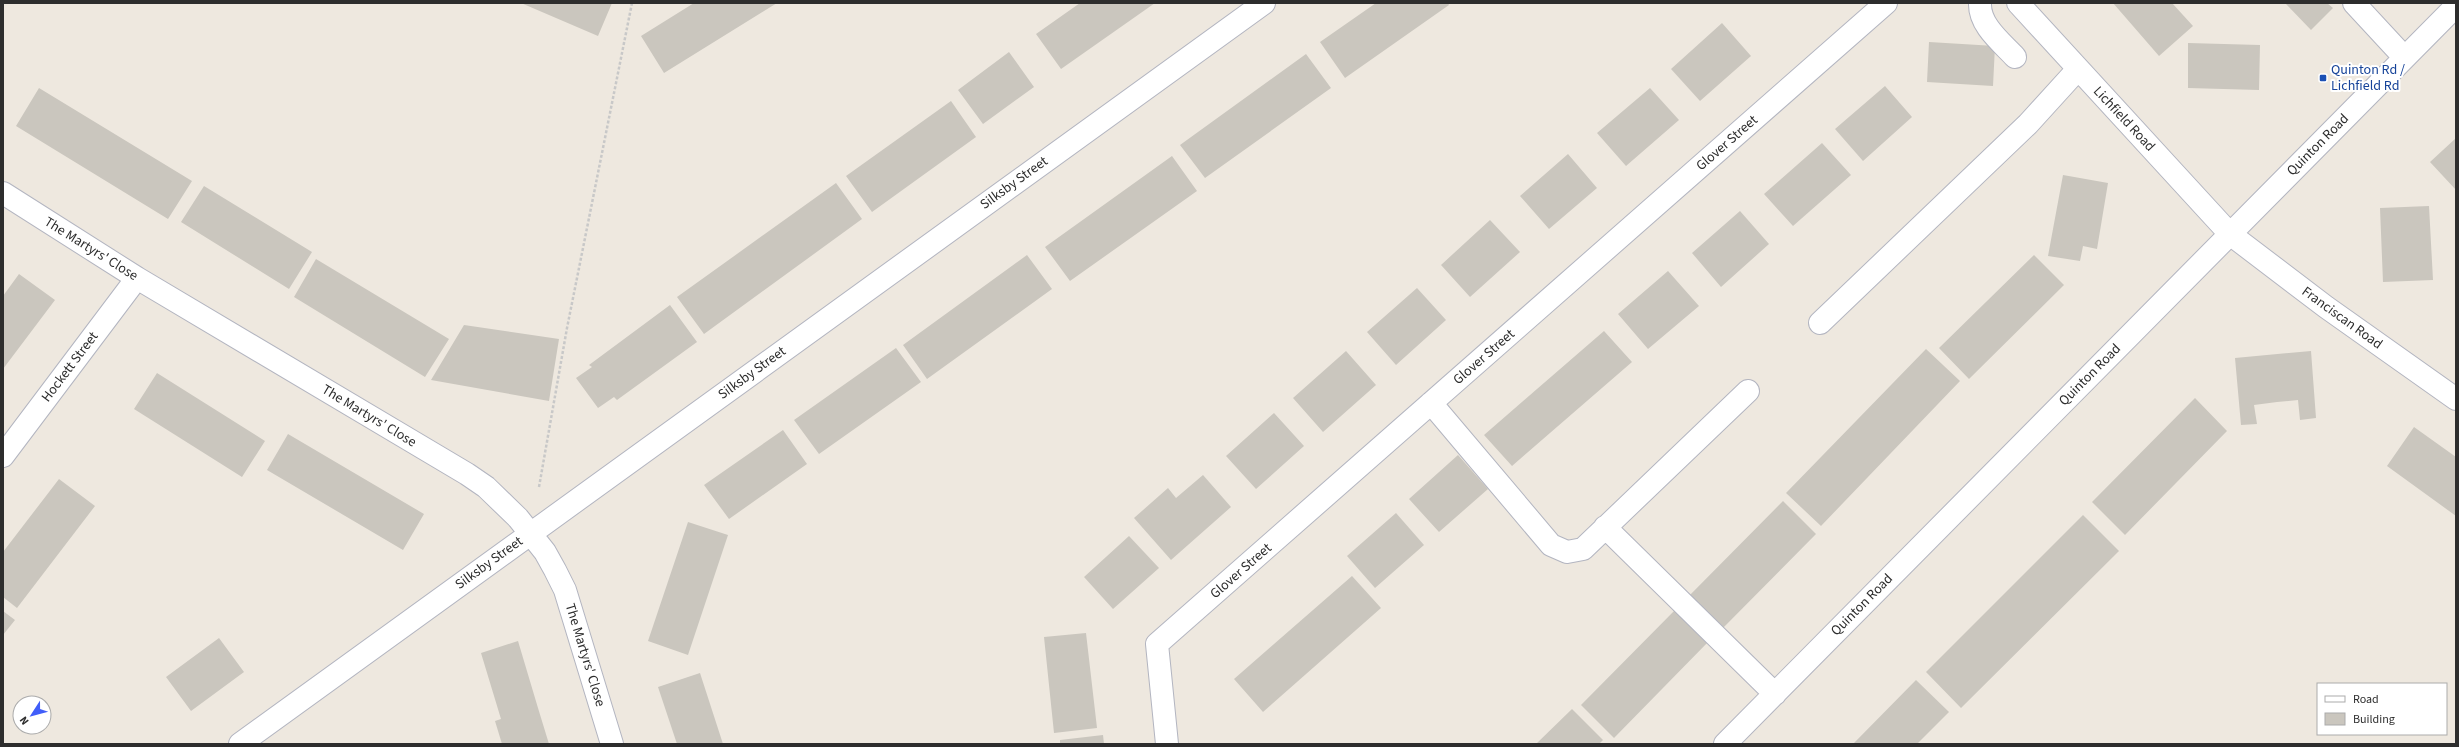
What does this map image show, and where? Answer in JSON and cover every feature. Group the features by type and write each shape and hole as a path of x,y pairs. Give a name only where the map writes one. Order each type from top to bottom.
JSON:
{"street":[{"name":"Silksby Street","path":"240,744 1264,3"},
{"name":"Glover Street","path":"1167,744 1157,644 1886,3"},
{"path":"1980,3 1980,11 1987,27 2015,57"},
{"name":"Lichfield Road","path":"2018,3 2230,234"},
{"path":"2354,3 2404,57"},
{"name":"Quinton Road","path":"1724,744 2456,6"},
{"path":"1820,323 2028,124 2078,70"},
{"name":"The Martyrs' Close","path":"3,193 137,278 467,474 502,501 545,552 565,590 612,744"},
{"name":"Franciscan Road","path":"2230,234 2326,307 2456,399"},
{"name":"Hockett Street","path":"3,456 137,278"},
{"path":"1431,403 1551,545 1567,552 1583,549 1748,391"},
{"path":"1605,527 1775,694"}],"path":[{"path":"530,533 567,328 632,3"}],"building":[{"path":"521,3 612,3 598,36"},
{"path":"694,3 777,3 664,73 641,36"},
{"path":"1080,3 1155,3 1061,69 1036,34"},
{"path":"1376,3 1448,3 1449,5 1345,78 1320,42"},
{"path":"2113,3 2172,3 2193,26 2159,56"},
{"path":"2285,3 2327,3 2333,8 2311,30"},
{"path":"1722,23 1751,56 1700,101 1671,69"},
{"path":"1929,42 1995,46 1993,86 1927,82"},
{"path":"2188,43 2260,45 2259,90 2188,88"},
{"path":"1009,52 1034,87 983,124 958,90"},
{"path":"1306,54 1331,88 1205,178 1180,145"},
{"path":"1885,86 1912,117 1863,161 1835,129"},
{"path":"39,88 192,181 168,219 16,126"},
{"path":"1650,88 1679,120 1626,166 1597,133"},
{"path":"951,101 976,137 872,212 846,176"},
{"path":"2456,138 2456,190 2430,162"},
{"path":"1822,143 1851,175 1793,226 1764,194"},
{"path":"1568,154 1597,188 1549,229 1520,196"},
{"path":"1172,156 1197,191 1070,281 1045,247"},
{"path":"2063,175 2108,183 2097,249 2083,246 2080,261 2048,256"},
{"path":"836,183 862,219 704,334 677,297"},
{"path":"204,186 312,252 289,289 181,222"},
{"path":"2429,206 2433,280 2383,282 2380,208"},
{"path":"1740,211 1769,244 1721,287 1692,253"},
{"path":"1490,220 1520,252 1470,297 1441,265"},
{"path":"1027,255 1052,289 927,379 903,345"},
{"path":"2034,255 2064,285 1969,379 1939,348"},
{"path":"316,259 449,339 425,377 294,297"},
{"path":"1668,271 1699,306 1648,349 1618,314"},
{"path":"19,274 55,300 3,369 3,296"},
{"path":"1417,288 1446,320 1396,365 1367,332"},
{"path":"670,305 697,342 617,400 614,397 598,408 576,378 592,367 589,365"},
{"path":"464,325 559,339 549,401 431,380"},
{"path":"1604,331 1632,362 1512,466 1484,435"},
{"path":"896,348 921,382 819,454 794,420"},
{"path":"1926,349 1960,381 1821,526 1786,493"},
{"path":"1346,351 1376,385 1323,432 1293,398"},
{"path":"2311,351 2316,418 2300,420 2298,400 2254,405 2257,424 2241,425 2235,358"},
{"path":"157,373 265,441 242,477 134,409"},
{"path":"2195,398 2227,431 2125,535 2092,502"},
{"path":"1274,413 1304,446 1256,489 1226,456"},
{"path":"2414,427 2456,457 2456,516 2387,466"},
{"path":"783,430 807,464 729,519 704,485"},
{"path":"288,434 424,514 403,550 267,470"},
{"path":"1458,455 1488,489 1439,532 1409,499"},
{"path":"1203,475 1231,507 1171,560 1134,518 1168,488 1176,498"},
{"path":"59,479 95,506 17,608 3,597 3,552"},
{"path":"1783,501 1816,534 1721,630 1687,598"},
{"path":"1396,513 1424,545 1375,588 1347,556"},
{"path":"2083,515 2119,551 1961,708 1926,672"},
{"path":"688,522 728,535 688,655 648,641"},
{"path":"1129,536 1159,568 1113,609 1084,577"},
{"path":"1352,576 1381,608 1263,712 1234,679"},
{"path":"1677,608 1710,640 1614,738 1581,705"},
{"path":"3,611 15,620 3,635"},
{"path":"1086,633 1097,728 1054,733 1044,637"},
{"path":"219,638 244,672 191,711 166,677"},
{"path":"518,641 549,744 502,744 495,721 501,719 481,653"},
{"path":"700,673 723,744 677,744 658,687"},
{"path":"1916,680 1949,712 1917,744 1853,744"},
{"path":"1572,709 1603,740 1599,744 1536,744"},
{"path":"1103,735 1104,744 1060,744 1060,740"}],"place":[{"name":"Quinton Rd / Lichfield Rd","path":"2323,78"}]}
